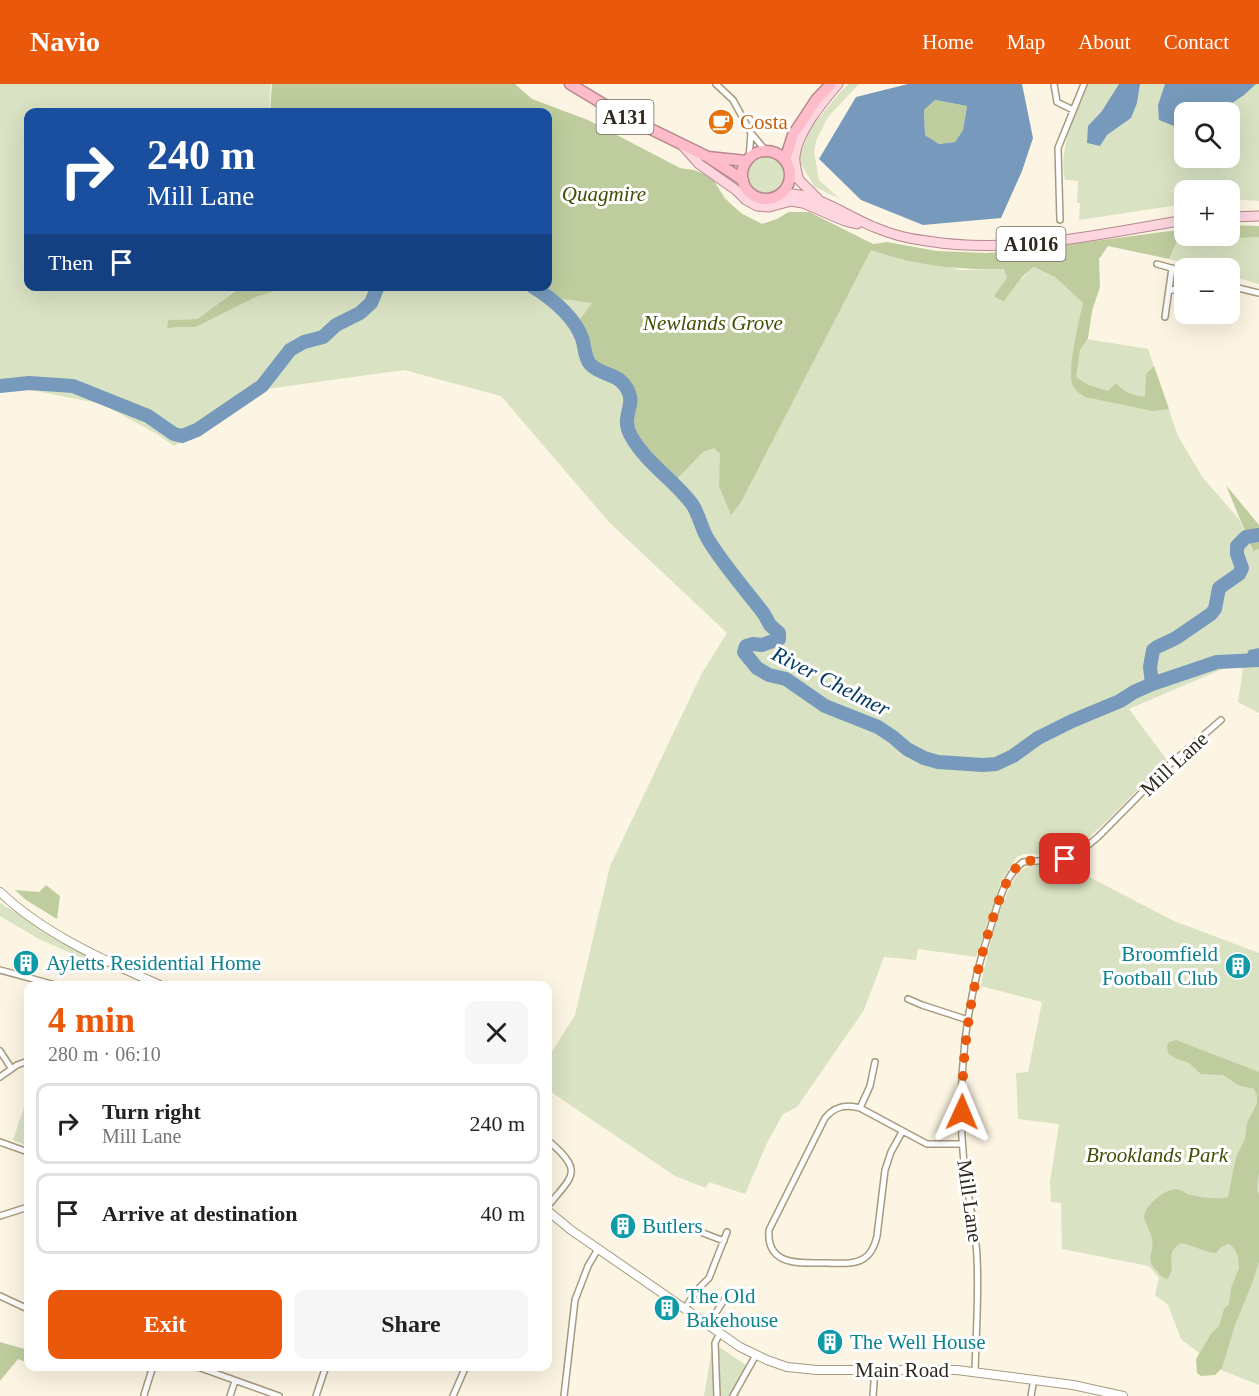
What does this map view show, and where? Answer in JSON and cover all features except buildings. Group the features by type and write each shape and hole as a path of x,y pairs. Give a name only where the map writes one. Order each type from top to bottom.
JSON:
{"highway":[{"name":"A131","path":"570,84 620,114 708,156 743,180"},
{"path":"785,160 793,135 816,100 831,84"},
{"path":"769,151 785,160 790,171 789,183 781,194 771,198 760,198 749,192 743,180 742,171 748,159 754,154 769,151 793,135"},
{"name":"A131","path":"708,156 748,159"}],"main road":[{"path":"799,180 795,155 819,106 838,84"},
{"path":"683,146 699,164 757,206 769,207 791,201 803,203 845,221 877,229"},
{"name":"A1016","path":"790,171 819,200"},
{"name":"A1016","path":"781,194 792,193 819,200 877,229 926,241 963,245 1039,243 1174,222"},
{"path":"1240,217 1259,216"},
{"path":"0,892 13,904 89,952 151,981"},
{"path":"0,900 13,904"},
{"name":"Main Road","path":"552,1213 598,1249 720,1333 756,1355 796,1369 975,1372 1084,1387 1123,1396"}],"street":[{"path":"716,84 733,100 751,133 769,151"},
{"path":"1054,84 1057,102 1073,110"},
{"path":"1060,220 1058,148 1084,84"},
{"path":"748,159 751,133"},
{"path":"1157,264 1172,268 1165,317"},
{"path":"1240,288 1259,293"},
{"path":"1169,291 1174,289"},
{"name":"Mill Lane","path":"975,1372 977,1249 965,1178 962,1144 963,1071 973,988 988,934 1009,878 1023,861 1065,859 1082,851 1168,766 1221,720"},
{"path":"0,970 41,981"},
{"path":"908,999 968,1020"},
{"path":"0,1051 11,1068"},
{"path":"860,1108 870,1086 874,1062"},
{"path":"0,1077 11,1068 24,1063"},
{"path":"902,1132 887,1160 877,1236 875,1245 868,1256 852,1263 799,1263 784,1260 773,1250 769,1230 825,1118 837,1108 844,1106 860,1108 927,1144 962,1144"},
{"path":"0,1142 24,1151"},
{"path":"552,1144 567,1158 572,1170 569,1180 552,1201"},
{"path":"0,1216 24,1208"},
{"path":"686,1308 698,1289 709,1278 727,1232"},
{"path":"703,1233 724,1241"},
{"path":"564,1396 575,1299 588,1266 598,1249"},
{"path":"0,1296 24,1307"},
{"path":"709,1324 723,1300"},
{"path":"717,1396 715,1343 720,1333"},
{"path":"732,1396 756,1355"},
{"path":"873,1396 875,1370"},
{"path":"144,1395 151,1371"},
{"path":"208,1371 279,1396"},
{"path":"316,1396 324,1371"},
{"path":"453,1396 464,1371"},
{"path":"1031,1396 1034,1379"},
{"path":"230,1396 235,1381"}],"green space":[{"path":"0,84 271,84 269,108 24,108 24,291 237,291 197,319 169,320 167,329 196,327 256,297 275,291 534,291 542,296 712,177 732,205 762,224 789,212 809,212 873,244 960,270 1005,269 1007,278 995,296 1002,302 1034,267 1055,277 1092,311 1087,339 1148,349 1178,436 1203,478 1239,519 1252,550 1259,549 1259,713 1238,702 1243,669 1232,665 1129,709 1167,760 1073,852 1064,855 1024,854 1017,857 1001,881 976,957 918,949 916,960 884,957 864,1010 797,1107 783,1114 767,1143 745,1194 709,1182 706,1188 675,1176 552,1093 552,1052 575,1015 610,866 702,673 727,633 609,522 501,396 404,370 267,389 174,446 102,404 15,387 0,392"},
{"name":"Newlands Grove","path":"272,84 515,84 532,99 588,120 680,168 694,170 712,177 724,198 742,214 762,224 789,212 809,212 873,244 887,242 937,251 986,253 1174,230 1175,246 1169,259 1108,246 1099,259 1100,287 1092,311 1088,338 1080,350 1076,377 1088,385 1108,391 1116,383 1129,393 1145,397 1146,374 1154,366 1169,409 1153,411 1085,397 1074,388 1071,366 1083,303 1055,277 1034,267 1023,276 1003,302 994,296 1007,278 1004,269 937,266 871,250 741,502 731,515 719,486 720,454 714,448 703,452 672,484 631,437 626,423 631,396 628,389 618,378 590,363 576,325 592,303 542,296 534,291 552,291 552,108 270,108"},
{"path":"849,84 859,84 828,117 816,141 814,152 819,180 840,199 815,187 798,160 810,129"},
{"path":"1087,84 1259,84 1259,201 1240,200 1240,180 1174,180 1174,206 1079,220 1078,181 1065,180 1063,169 1066,144 1073,118"},
{"path":"935,100 967,106 963,130 955,142 939,144 925,135 924,110"},
{"path":"767,157 781,162 786,176 781,190 767,195 753,190 748,176 753,162"},
{"name":"Newlands Grove","path":"1240,225 1259,226 1259,237 1240,238"},
{"path":"1259,237 1259,284 1240,279 1240,258 1169,259 1175,246 1240,246 1240,238"},
{"path":"236,291 275,291 256,297 196,327 167,329 168,320 197,319"},
{"path":"1226,485 1259,525 1259,549 1253,551"},
{"name":"Brooklands Park","path":"1064,864 1174,921 1259,953 1259,1385 1221,1370 1181,1339 1168,1305 1155,1295 1159,1278 1149,1266 1062,1249 1061,1203 1051,1202 1050,1182 1059,1124 1018,1119 1016,1073 1028,1072 1042,1002 981,986 996,923 1016,876 1023,869 1032,866"},
{"path":"46,885 60,896 57,919 26,900 15,890 39,892"},
{"path":"0,903 79,951 128,976 39,939 0,916"},
{"path":"1176,1040 1259,1072 1257,1188 1259,1262 1235,1325 1222,1368 1215,1375 1201,1376 1197,1373 1196,1359 1211,1334 1219,1326 1224,1309 1229,1304 1231,1288 1239,1268 1238,1256 1229,1244 1221,1247 1216,1253 1181,1243 1172,1252 1172,1270 1167,1279 1160,1275 1151,1262 1153,1244 1144,1217 1152,1202 1172,1190 1204,1197 1228,1197 1236,1157 1245,1139 1247,1123 1257,1103 1257,1095 1254,1089 1238,1085 1223,1075 1201,1074 1189,1063 1175,1058 1168,1053 1167,1046 1169,1042"},
{"path":"24,1107 24,1144 13,1140"},
{"path":"0,1342 24,1349 24,1361 18,1359 0,1381"},
{"path":"713,1343 746,1365 739,1396 704,1396"}],"water":[{"path":"908,84 1022,84 1033,138 1022,171 1001,218 923,225 861,200 819,159 856,97","holes":["935,100 967,106 963,130 955,142 939,144 925,135 924,110"]},
{"path":"1119,84 1140,84 1137,103 1131,118 1107,135 1100,146 1087,143 1088,126 1102,111"},
{"path":"1165,84 1256,84 1234,102 1174,102 1174,126 1159,120 1158,105"},
{"path":"1259,648 1259,667 1248,665 1249,650"}],"waterway":[{"name":"River Chelmer","path":"0,386 29,383 73,386 148,416 174,434 182,436 197,430 262,386 290,350 304,342 323,337 336,325 360,313 371,303 376,291"},
{"name":"River Chelmer","path":"539,291 554,302 573,322 582,338 590,364 626,386 630,398 628,429 637,446 692,504 715,551 770,625 779,633 779,639 762,645 746,646 744,652 757,668 769,675 786,679 825,706 878,727 907,749 924,758 938,762 996,764 1013,756 1038,738 1152,684 1217,662 1259,660"},
{"name":"River Chelmer","path":"1152,684 1150,667 1153,650 1176,638 1211,614 1215,609 1219,588 1239,574 1242,568 1237,546 1246,537 1259,535"}],"place":[{"name":"Costa","path":"721,122"},
{"name":"Ayletts Residential Home","path":"26,963"},
{"name":"Broomfield Football Club","path":"1238,966"},
{"name":"Butlers","path":"623,1226"},
{"name":"The Old Bakehouse","path":"667,1308"},
{"name":"The Well House","path":"830,1342"}],"route":[{"path":"962,1112 963,1071 973,988 1001,896 1012,871 1023,861 1065,859"}],"park label":[{"name":"Quagmire","path":"604,194"}]}
